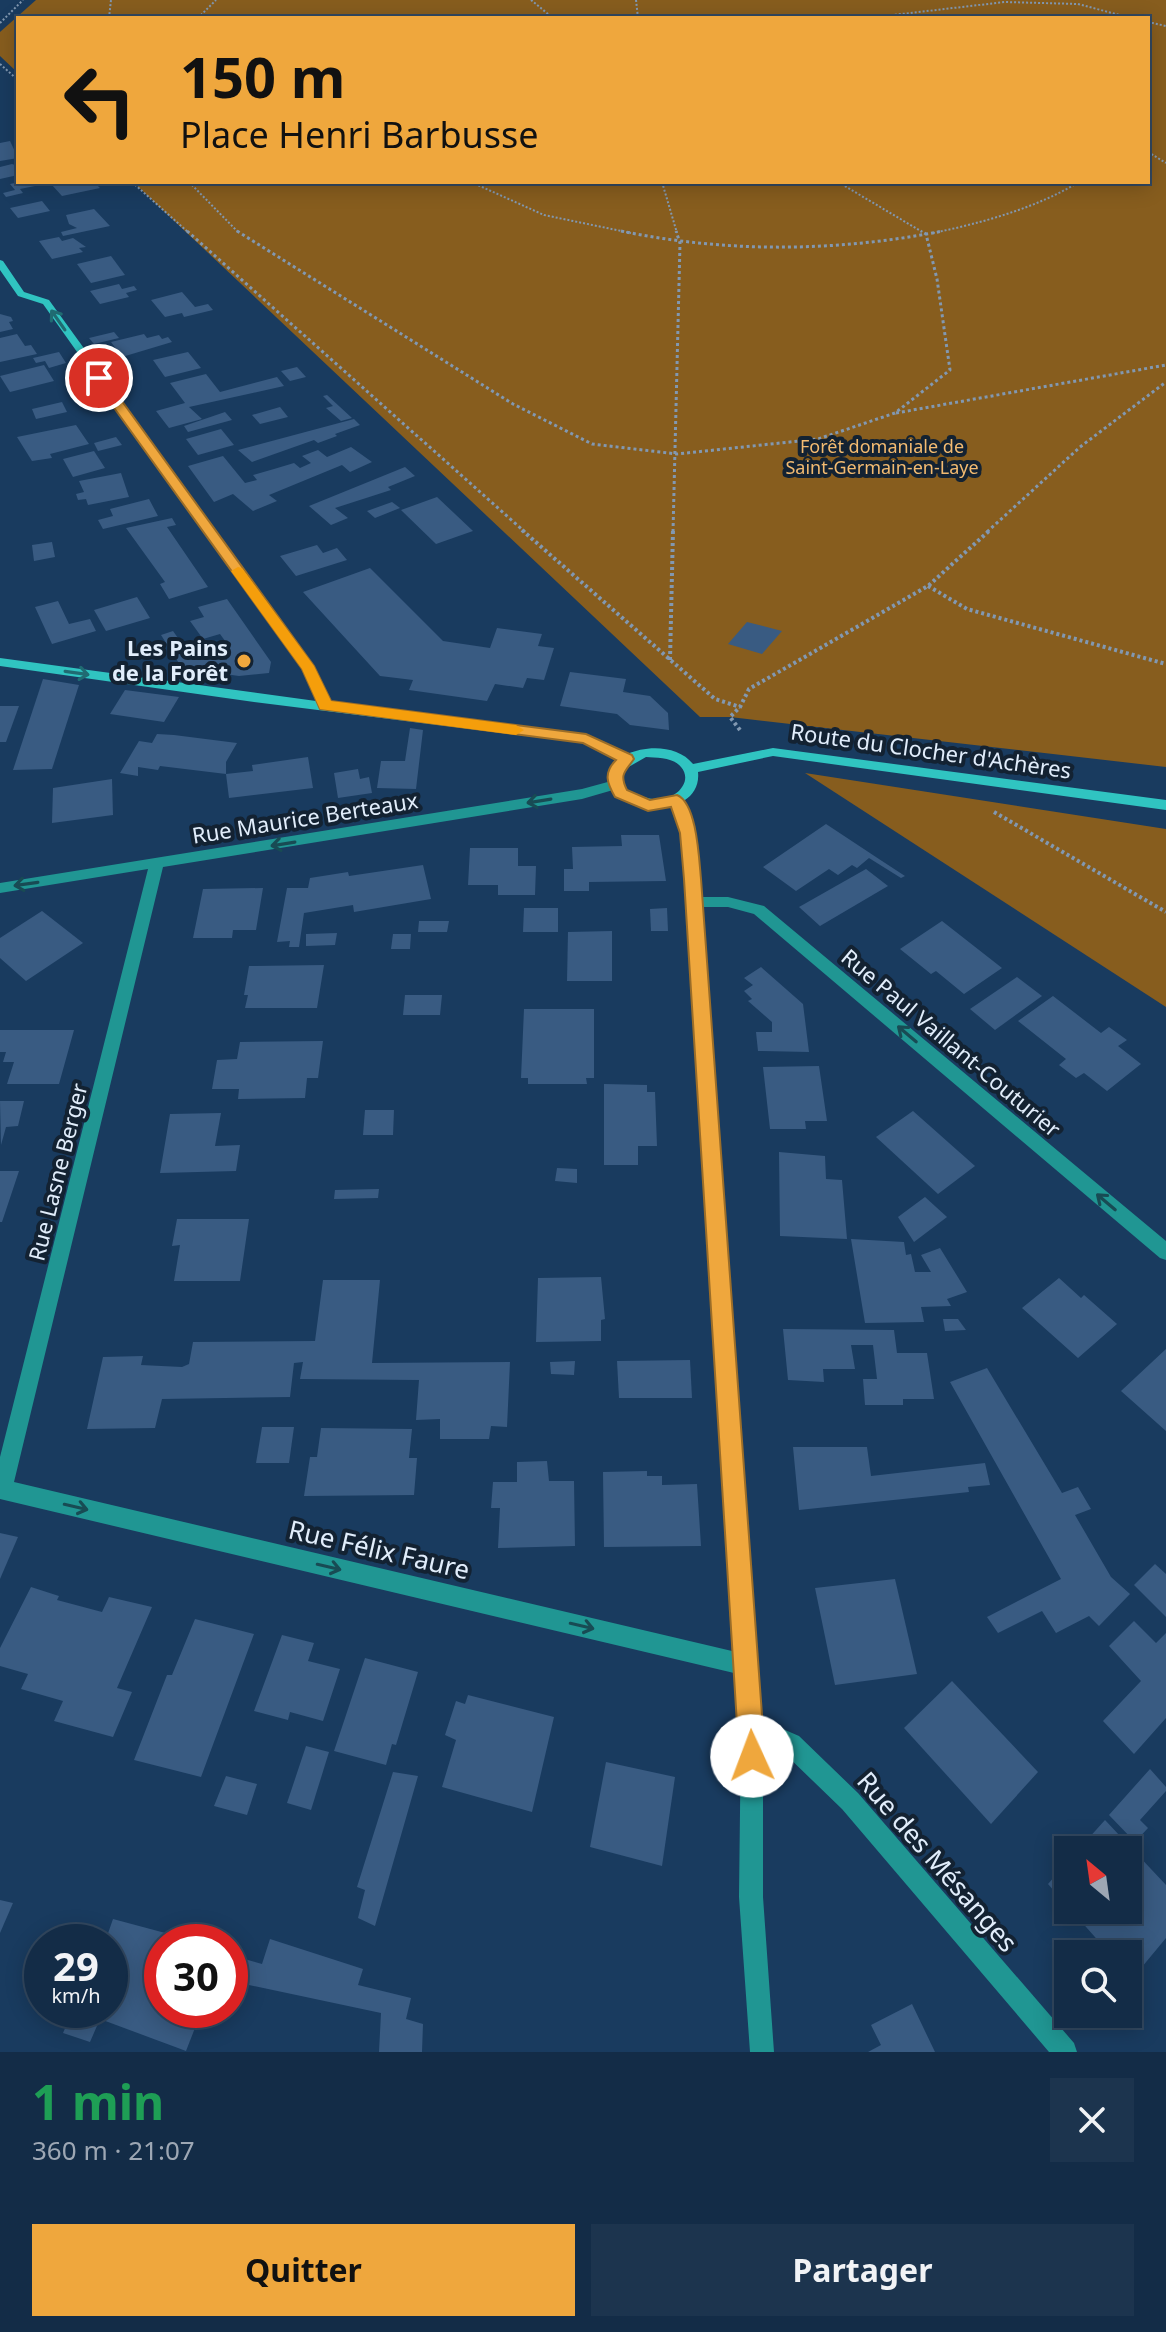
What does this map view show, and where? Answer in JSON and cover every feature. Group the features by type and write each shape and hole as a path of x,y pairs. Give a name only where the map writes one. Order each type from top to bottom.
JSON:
{"street":[{"path":"0,263 21,294 46,302 309,669 325,706"},
{"path":"0,662 586,739 626,759"},
{"path":"645,752 658,752 684,761 691,769 693,784 687,794 662,805 635,802 615,785 616,769 626,759 645,752"},
{"name":"Route du Clocher d'Achères","path":"691,769 773,752 1166,805"},
{"name":"Rue Maurice Berteaux","path":"0,888 582,794 615,785"},
{"path":"677,801 689,833 744,1665 752,1727 751,1897 762,2052"},
{"name":"Rue Lasne Berger","path":"1,1489 156,865"},
{"name":"Rue Paul Vaillant-Couturier","path":"694,902 728,902 759,910 1166,1252"},
{"name":"Rue Félix Faure","path":"1,1489 744,1665"},
{"name":"Rue des Mésanges","path":"752,1727 791,1744 850,1801 1065,2052"}],"path":[{"path":"0,23 23,0"},
{"path":"200,16 216,0"},
{"path":"531,0 551,16"},
{"path":"1064,0 1123,16"},
{"path":"884,16 1005,2 1078,4"},
{"path":"0,64 16,78"},
{"path":"134,184 670,661 715,699 740,707"},
{"path":"191,184 238,232 513,404 592,444 677,454 818,439 895,413 1166,365"},
{"path":"475,184 544,215 680,243 790,248 896,240 973,225 1076,184"},
{"path":"663,184 680,243 670,661"},
{"path":"841,184 926,234 937,279 950,370 895,413"},
{"path":"757,754 730,717 740,707 749,689 928,586 1080,447 1166,382"},
{"path":"928,586 967,609 1166,664"},
{"path":"981,804 1166,912"}],"green space":[{"name":"Forêt domaniale de Saint-Germain-en-Laye","path":"36,0 1166,0 1166,767 730,717 700,717 135,184 1150,184 1150,16 18,16"},
{"name":"Forêt domaniale de Saint-Germain-en-Laye","path":"16,18 16,71 0,56 0,32"},
{"path":"805,773 1166,829 1166,1007"}],"building":[{"path":"10,141 16,158 0,161 0,143"},
{"path":"16,165 16,175 0,179 0,167"},
{"path":"10,184 40,185 20,189 23,193 6,197 3,193 15,190"},
{"path":"96,184 100,188 62,196 52,185"},
{"path":"42,201 50,211 18,218 10,208"},
{"path":"94,209 110,226 63,236 61,232 77,228 69,224 66,215"},
{"path":"59,237 62,241 73,238 86,247 79,248 83,252 52,259 39,241"},
{"path":"111,256 125,275 91,283 77,264"},
{"path":"119,284 122,289 134,286 137,290 126,293 129,297 100,304 90,291"},
{"path":"182,292 195,307 208,304 213,310 184,317 182,313 165,317 151,300"},
{"path":"0,314 11,317 13,321 9,322 13,329 0,332"},
{"path":"114,332 119,338 94,344 89,338"},
{"path":"17,334 25,346 31,345 37,354 0,362 0,338"},
{"path":"144,334 147,338 159,335 162,339 168,337 172,342 122,357 111,342"},
{"path":"59,352 66,363 49,368 45,361 36,363 33,358"},
{"path":"188,352 201,368 165,377 153,360"},
{"path":"44,365 54,381 10,392 0,376"},
{"path":"297,367 306,377 290,381 281,371"},
{"path":"206,374 220,392 277,377 284,386 189,407 202,419 169,428 156,411 185,403 170,383"},
{"path":"327,395 352,418 341,421 326,408 333,406 323,396"},
{"path":"62,402 67,412 36,419 32,409"},
{"path":"280,407 288,417 260,424 252,415"},
{"path":"225,412 232,420 188,432 184,426"},
{"path":"354,419 360,425 335,434 337,436 318,443 314,440 252,462 238,450"},
{"path":"76,425 89,444 50,454 52,458 32,461 17,437"},
{"path":"221,429 234,445 198,455 186,439"},
{"path":"116,437 122,445 98,451 94,443"},
{"path":"351,447 372,462 350,472 342,465 269,495 277,501 253,511 233,494 214,502 188,466 223,456 245,483 257,480 253,475 294,463 300,468 311,463 302,456 318,450 327,457"},
{"path":"94,451 105,468 73,477 63,459"},
{"path":"405,467 415,476 388,487 391,490 335,508 348,518 331,525 309,506"},
{"path":"121,473 129,497 88,505 86,499 78,500 76,494 84,492 79,481"},
{"path":"437,497 473,531 436,544 401,510"},
{"path":"149,499 158,516 103,529 98,520 113,516 110,509"},
{"path":"392,502 400,508 375,518 367,511"},
{"path":"172,518 176,525 167,527 208,587 169,599 160,584 165,582 126,528"},
{"path":"52,542 55,557 34,561 32,545"},
{"path":"317,545 323,553 337,548 347,560 296,576 280,556"},
{"path":"370,568 443,641 490,648 497,628 542,634 538,646 554,648 544,680 527,678 523,688 495,684 487,701 409,690 413,680 380,676 303,592"},
{"path":"137,597 150,618 106,631 94,610"},
{"path":"227,599 271,662 269,673 239,676 182,668 161,635 173,631 178,638 176,646 212,650 208,657 227,660 219,648 228,645 220,634 203,639 190,621 204,617 198,607"},
{"path":"58,601 69,624 90,619 96,631 52,644 35,607"},
{"path":"747,622 782,631 762,654 728,644"},
{"path":"570,672 626,679 623,692 650,696 668,713 669,730 630,725 617,714 560,706"},
{"path":"43,679 79,685 52,769 13,770"},
{"path":"125,690 179,697 164,722 110,714"},
{"path":"0,706 19,706 6,742 0,742"},
{"path":"410,728 423,730 416,789 377,788 381,761 405,761"},
{"path":"157,734 237,743 226,762 226,774 160,766 158,770 138,767 138,776 120,773 139,741 152,743"},
{"path":"308,757 313,788 229,798 226,774 253,771 252,765"},
{"path":"358,769 360,779 369,777 372,793 338,798 334,773"},
{"path":"112,779 113,815 52,823 53,788"},
{"path":"826,824 905,876 901,878 869,858 857,868 852,865 838,875 829,869 796,891 763,867"},
{"path":"621,835 659,835 666,881 589,882 589,891 564,891 564,869 573,869 572,847 622,846"},
{"path":"470,848 518,848 518,866 536,866 535,895 498,895 498,885 468,885"},
{"path":"423,865 431,899 354,912 353,905 304,913 299,947 289,947 290,941 277,942 287,888 308,888 310,878 348,872 349,876"},
{"path":"866,869 888,886 820,926 799,907"},
{"path":"263,888 256,930 233,930 232,938 193,938 203,889"},
{"path":"524,908 558,908 558,932 523,932"},
{"path":"667,908 668,931 651,931 650,909"},
{"path":"42,911 83,943 26,981 0,958 0,938"},
{"path":"419,921 449,921 447,932 418,932"},
{"path":"942,921 1002,968 964,994 936,971 931,974 900,949"},
{"path":"612,931 612,981 567,981 568,932"},
{"path":"337,933 335,945 306,946 306,934"},
{"path":"393,934 411,934 410,949 391,949"},
{"path":"324,965 317,1008 245,1008 249,966"},
{"path":"761,967 803,1004 809,1052 758,1051 756,1032 772,1032 772,1022 748,1001 752,999 744,991 753,985 744,978"},
{"path":"1017,977 1042,996 995,1030 970,1009"},
{"path":"405,995 442,995 440,1015 403,1015"},
{"path":"1053,996 1101,1033 1109,1027 1127,1040 1118,1046 1141,1064 1107,1091 1084,1073 1076,1078 1059,1065 1066,1059 1018,1021"},
{"path":"524,1009 594,1009 594,1078 586,1078 587,1084 528,1084 528,1078 521,1078"},
{"path":"0,1030 74,1030 59,1084 7,1084 14,1062 3,1062 6,1052 0,1052"},
{"path":"323,1041 318,1078 307,1078 305,1098 238,1099 239,1089 212,1089 217,1060 237,1059 240,1042"},
{"path":"819,1066 827,1121 805,1121 806,1129 770,1129 763,1067"},
{"path":"604,1084 647,1085 647,1092 655,1092 657,1146 638,1146 638,1165 604,1165"},
{"path":"0,1101 24,1101 18,1126 6,1127 1,1145"},
{"path":"365,1110 394,1110 393,1135 363,1135"},
{"path":"913,1111 975,1166 938,1194 876,1137"},
{"path":"221,1113 215,1146 240,1145 236,1171 160,1173 170,1114"},
{"path":"779,1152 825,1156 826,1179 842,1180 847,1239 780,1236"},
{"path":"557,1168 577,1169 577,1183 555,1181"},
{"path":"0,1171 19,1171 2,1222 0,1222"},
{"path":"379,1189 378,1198 334,1199 335,1190"},
{"path":"925,1197 947,1217 914,1242 898,1217"},
{"path":"177,1219 249,1219 240,1281 174,1281 180,1245 172,1246"},
{"path":"851,1239 904,1242 906,1255 911,1254 915,1272 931,1272 921,1255 940,1248 967,1292 947,1299 951,1306 921,1307 924,1322 865,1323"},
{"path":"601,1277 605,1319 601,1320 601,1341 536,1342 538,1278"},
{"path":"1059,1278 1117,1324 1078,1358 1022,1308"},
{"path":"323,1280 380,1280 372,1363 510,1362 507,1427 491,1426 489,1439 440,1439 440,1419 416,1420 419,1380 300,1379 303,1362 294,1363 290,1397 162,1399 155,1428 87,1429 103,1357 143,1356 141,1365 182,1367 189,1364 193,1342 315,1341"},
{"path":"943,1319 958,1319 966,1330 945,1331"},
{"path":"783,1329 894,1330 897,1353 927,1353 934,1399 903,1399 903,1405 865,1405 863,1379 877,1379 873,1345 851,1345 855,1369 823,1369 824,1382 788,1380"},
{"path":"1166,1349 1166,1431 1121,1391"},
{"path":"690,1360 692,1398 619,1398 617,1361"},
{"path":"575,1361 574,1375 551,1374 550,1362"},
{"path":"987,1368 1062,1493 1078,1487 1091,1509 1075,1515 1111,1577 1130,1594 1099,1626 1089,1616 1056,1633 1042,1611 998,1633 987,1617 1061,1579 950,1382"},
{"path":"262,1427 294,1427 289,1463 256,1463"},
{"path":"321,1428 412,1429 409,1458 417,1458 414,1495 304,1496 310,1457 317,1457"},
{"path":"793,1447 867,1447 871,1476 985,1463 990,1485 968,1487 969,1492 799,1510"},
{"path":"547,1461 549,1481 574,1481 575,1546 498,1548 500,1508 491,1508 493,1482 517,1482 517,1462"},
{"path":"647,1471 647,1476 662,1476 662,1485 697,1484 701,1546 604,1547 603,1472"},
{"path":"0,1533 18,1537 0,1579"},
{"path":"1155,1564 1166,1574 1166,1617 1134,1585"},
{"path":"895,1579 917,1674 835,1685 815,1588"},
{"path":"31,1587 59,1596 57,1600 102,1612 109,1597 152,1607 117,1688 132,1692 113,1737 54,1721 63,1701 21,1689 28,1674 0,1666 0,1648"},
{"path":"195,1619 254,1634 201,1777 134,1760 167,1675 172,1675"},
{"path":"1134,1621 1156,1643 1166,1633 1166,1718 1134,1754 1103,1721 1141,1681 1109,1646"},
{"path":"282,1635 314,1643 308,1661 340,1669 323,1721 290,1712 288,1720 254,1711"},
{"path":"365,1658 418,1672 396,1745 392,1744 386,1765 334,1751"},
{"path":"952,1681 1038,1772 991,1824 904,1728"},
{"path":"468,1695 554,1717 532,1812 442,1787 456,1740 445,1735 456,1701 465,1704"},
{"path":"306,1746 329,1752 311,1810 287,1803"},
{"path":"606,1762 675,1777 662,1866 590,1847"},
{"path":"1150,1769 1166,1787 1166,1791 1140,1820 1148,1828 1141,1836 1129,1836 1109,1815"},
{"path":"393,1772 418,1776 375,1926 358,1918 365,1890 357,1887"},
{"path":"226,1776 257,1784 247,1815 214,1806"},
{"path":"1105,1820 1120,1836 1091,1836"},
{"path":"1142,1859 1166,1885 1166,1938 1142,1967 1142,1940 1098,1940 1083,1924 1142,1924"},
{"path":"1054,1877 1054,1891 1048,1884"},
{"path":"0,1900 13,1903 0,1933"},
{"path":"113,1919 144,1927 144,2028 195,2028 186,2051 124,2028 128,2028 128,1924 111,1924"},
{"path":"270,1939 363,1969 358,1985 411,1998 406,2019 423,2024 422,2052 379,2052 381,2013 248,1985 248,1960 262,1964"},
{"path":"912,2004 935,2052 868,2052 881,2045 871,2025"},
{"path":"65,2028 96,2028 90,2042 63,2033"}],"slow traffic":[{"path":"238,571 309,669 325,706 516,730"}],"place":[{"name":"Les Pains de la Forêt","path":"244,661"}],"route":[{"path":"99,378 309,669 325,706 586,739 626,759 616,769 614,778 621,793 635,802 648,805 677,801 689,833 752,1756"}]}
